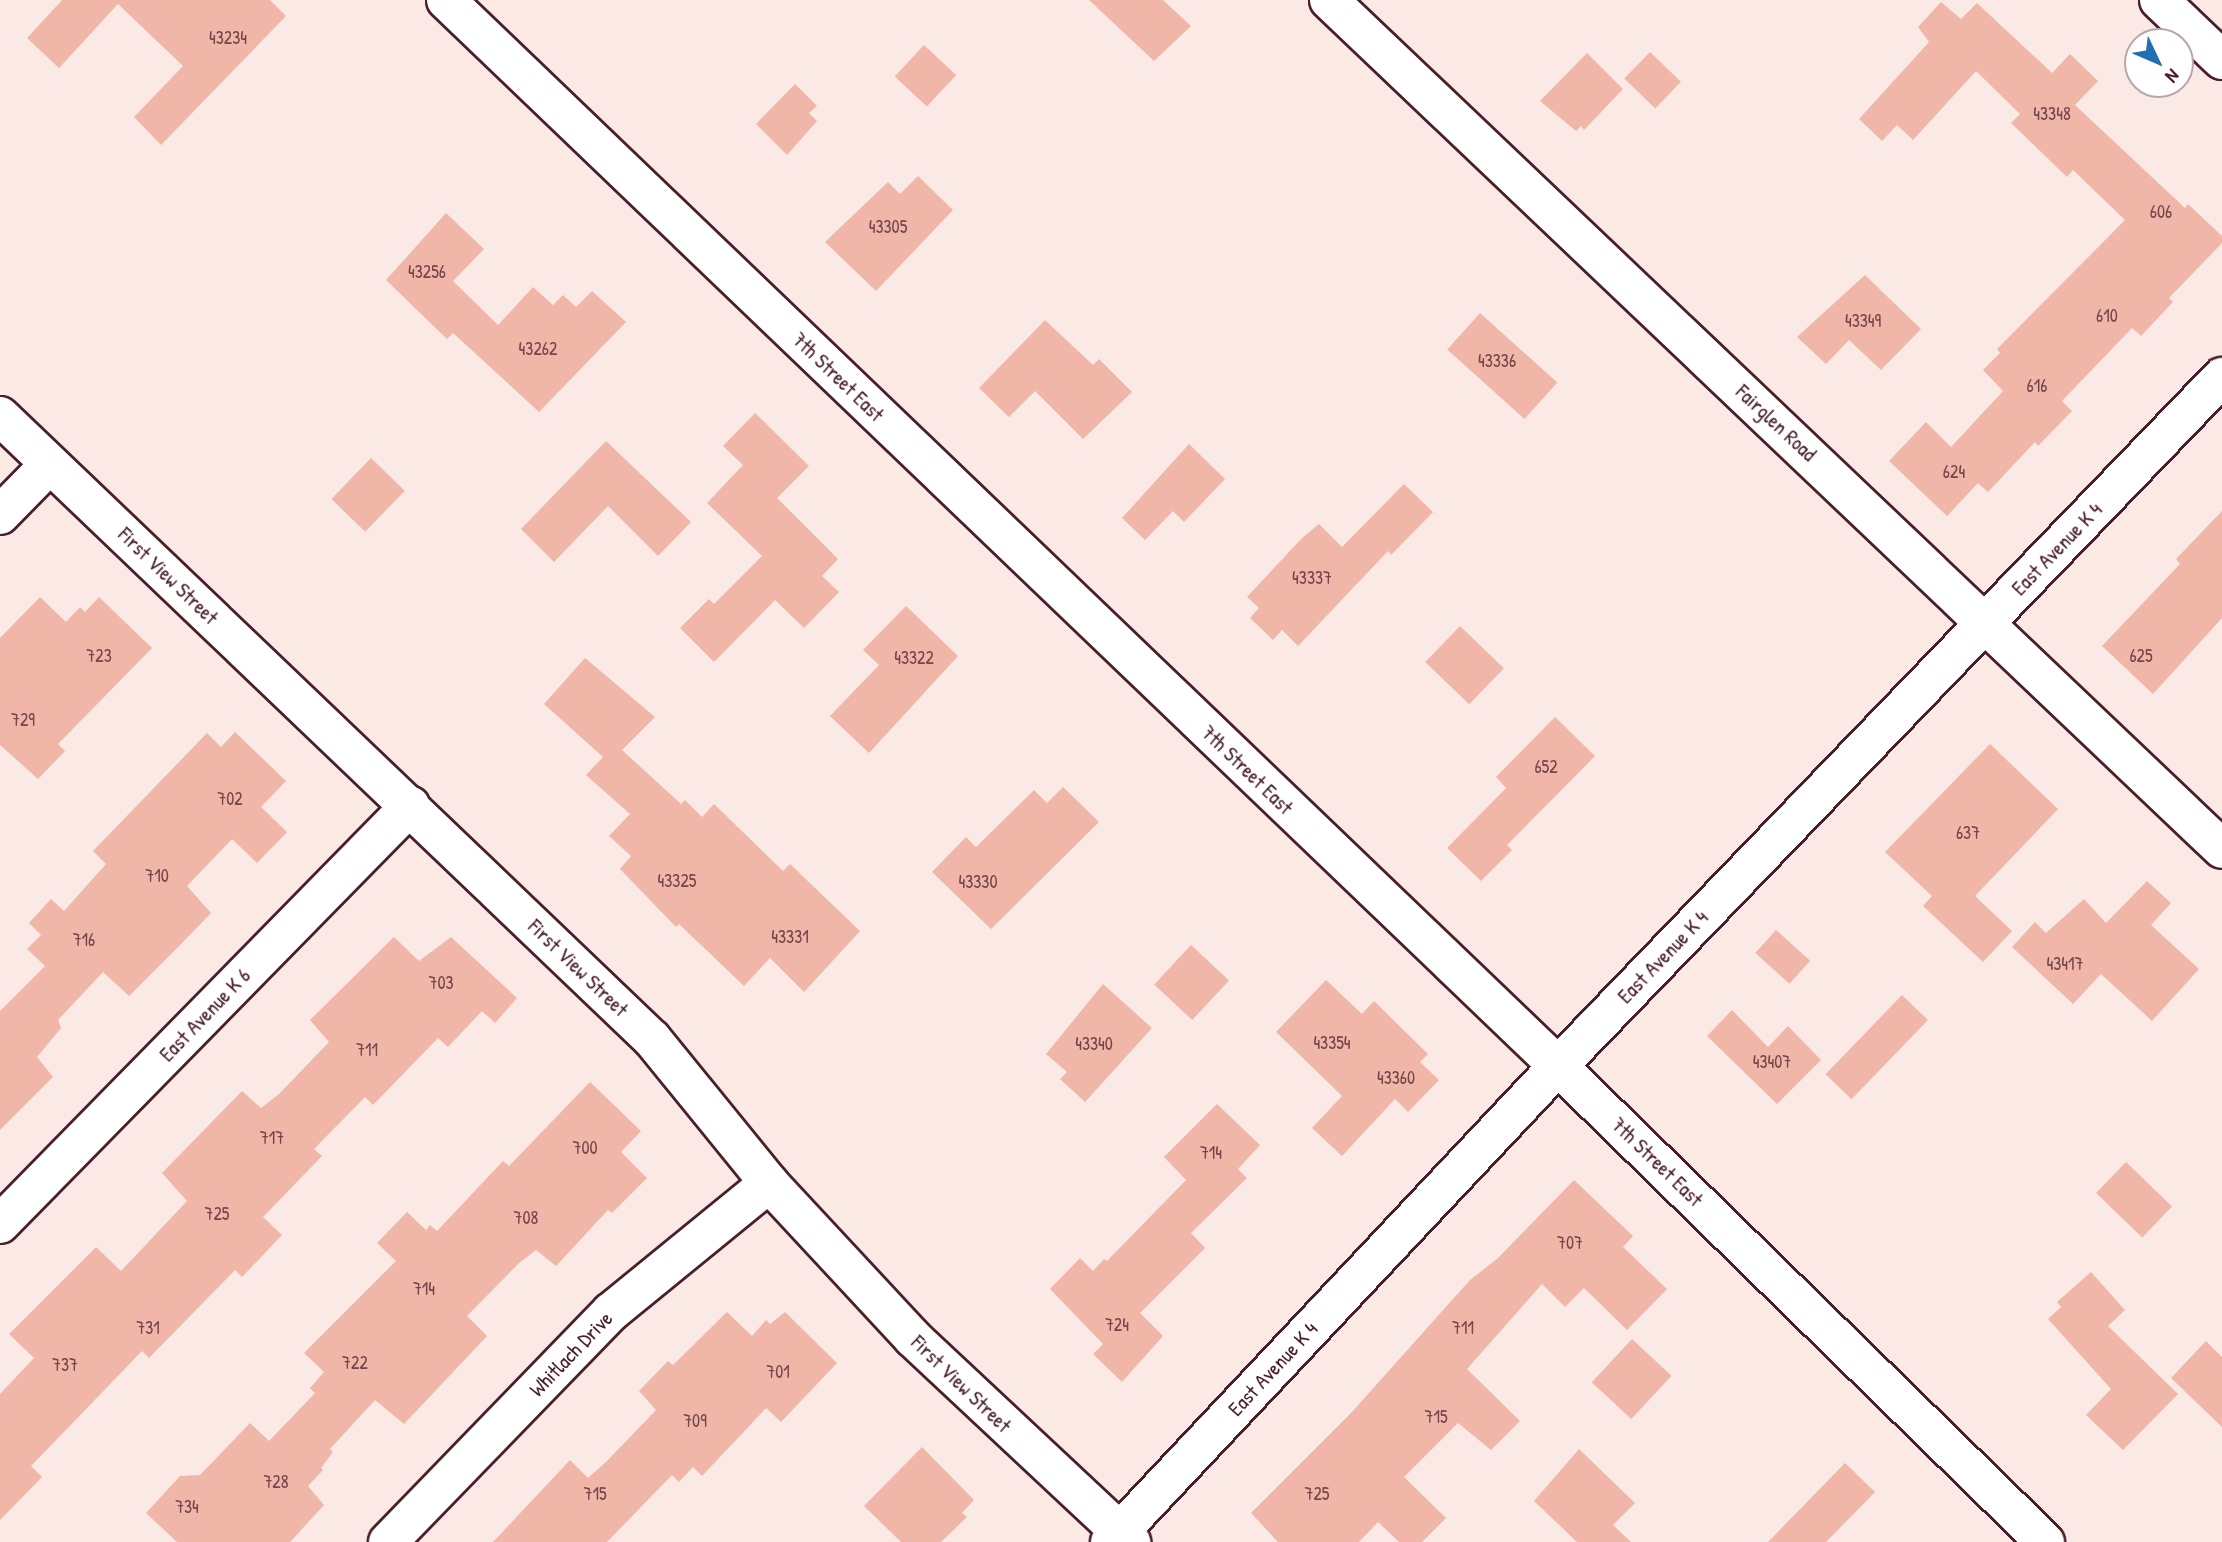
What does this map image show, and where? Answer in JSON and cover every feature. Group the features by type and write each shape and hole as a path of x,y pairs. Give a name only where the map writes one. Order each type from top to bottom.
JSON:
{"street":[{"name":"7th Street East","path":"446,0 1558,1066 2045,1542"},
{"name":"Fairglen Road","path":"1329,0 1987,622 2222,849"},
{"path":"2159,0 2222,60"},
{"name":"East Avenue K 4","path":"1120,1539 1558,1066 2222,377"},
{"name":"First View Street","path":"0,416 652,1039 769,1183 913,1338 1120,1539"},
{"path":"0,515 50,464"},
{"name":"East Avenue K 6","path":"0,1224 410,806"},
{"name":"Whitlach Drive","path":"388,1542 611,1312 769,1183"}],"building":[{"path":"62,0 270,0 286,16 161,145 134,117 183,66 118,4 59,68 27,38"},
{"path":"1089,0 1163,0 1191,26 1154,61"},
{"path":"1941,2 1961,19 1977,3 2052,73 2070,54 2098,81 2075,105 2185,208 2188,204 2222,236 2222,243 2169,298 2173,302 2141,336 2132,328 2062,401 2072,411 2038,446 2035,442 1988,492 1978,483 1947,516 1889,461 1926,422 1951,447 2003,391 1983,370 2000,353 1997,349 2125,220 2073,170 2067,177 2011,123 2020,114 1976,71 1913,140 1897,125 1882,141 1859,119 1929,42 1918,27"},
{"path":"924,45 956,75 927,106 895,76"},
{"path":"1650,52 1681,82 1655,108 1624,79"},
{"path":"1587,53 1623,89 1584,130 1581,126 1576,131 1540,101"},
{"path":"795,84 817,106 809,113 817,121 787,155 756,124"},
{"path":"918,176 953,210 876,291 825,242 888,182 900,194"},
{"path":"446,213 484,249 453,281 498,325 533,287 553,305 563,295 576,307 592,291 626,322 539,412 453,333 447,339 386,280"},
{"path":"1865,275 1921,329 1881,370 1849,340 1826,364 1797,337"},
{"path":"1480,313 1557,383 1524,419 1447,349"},
{"path":"1045,320 1093,365 1099,359 1132,392 1083,439 1035,391 1009,417 979,388"},
{"path":"755,413 809,466 777,498 838,559 822,576 839,592 804,628 775,600 714,662 680,628 709,599 714,604 762,556 707,503 743,465 723,446"},
{"path":"606,441 691,522 658,556 608,506 554,562 521,529"},
{"path":"1189,444 1225,479 1184,522 1173,511 1145,540 1122,518"},
{"path":"371,458 405,491 365,532 331,499"},
{"path":"1404,484 1433,512 1391,555 1388,551 1298,646 1282,630 1273,640 1250,618 1259,608 1247,597 1302,538 1319,524 1342,547"},
{"path":"2222,511 2222,618 2153,694 2102,646 2180,564 2176,559"},
{"path":"40,597 66,622 80,607 85,612 99,597 152,648 58,744 65,751 38,779 0,745 0,638"},
{"path":"906,606 958,656 869,753 830,716 879,665 863,650"},
{"path":"1460,626 1504,668 1469,704 1425,662"},
{"path":"585,658 655,717 622,750 681,804 685,800 702,817 714,804 783,871 790,864 860,931 804,992 770,958 744,986 679,924 676,927 620,869 631,856 609,836 630,814 586,775 603,757 544,704"},
{"path":"1555,717 1595,756 1507,845 1512,850 1481,881 1447,848 1506,788 1496,777"},
{"path":"235,732 286,781 261,807 287,832 257,863 232,839 187,886 211,913 129,996 103,972 58,1020 61,1028 37,1057 53,1077 0,1130 0,1011 45,966 27,949 41,935 29,923 51,899 64,911 106,864 93,851 207,733 221,747"},
{"path":"1990,744 2058,809 1975,896 2012,931 1983,962 1923,906 1932,896 1885,852"},
{"path":"1063,787 1099,822 991,929 932,872 966,837 976,847 1034,790 1047,803"},
{"path":"2147,881 2171,903 2151,925 2199,969 2152,1021 2101,974 2073,1004 2012,947 2035,922 2046,933 2084,899 2106,923"},
{"path":"1776,930 1810,961 1789,984 1755,953"},
{"path":"394,937 419,961 451,937 517,998 495,1023 482,1011 448,1047 438,1038 373,1105 365,1097 314,1149 322,1156 263,1217 282,1235 242,1277 235,1270 149,1358 142,1351 31,1466 42,1477 0,1520 0,1394 34,1358 9,1334 96,1247 121,1271 187,1201 162,1173 242,1091 261,1108 279,1094 329,1042 310,1020"},
{"path":"1191,945 1229,980 1192,1020 1154,984"},
{"path":"1326,980 1362,1014 1374,1001 1428,1054 1420,1062 1439,1080 1408,1112 1395,1099 1342,1156 1312,1128 1342,1096 1276,1032"},
{"path":"1103,984 1152,1028 1085,1102 1060,1079 1067,1072 1046,1054"},
{"path":"1902,995 1928,1020 1851,1099 1826,1074"},
{"path":"1732,1010 1768,1047 1788,1026 1821,1060 1777,1104 1707,1036"},
{"path":"590,1082 641,1131 621,1152 647,1178 612,1213 608,1210 556,1266 536,1250 519,1263 467,1316 487,1336 404,1424 375,1400 330,1449 333,1452 321,1468 323,1470 308,1486 324,1505 290,1542 177,1542 146,1513 180,1476 200,1475 250,1423 269,1441 315,1393 310,1388 324,1372 304,1353 396,1261 377,1243 407,1212 426,1230 430,1225 437,1231 503,1161 509,1166"},
{"path":"1217,1104 1260,1145 1238,1169 1247,1178 1191,1233 1205,1248 1140,1313 1163,1336 1122,1382 1093,1354 1103,1344 1050,1289 1080,1258 1093,1271 1104,1259 1107,1261 1186,1180 1164,1157"},
{"path":"2126,1162 2172,1206 2142,1237 2096,1193"},
{"path":"1574,1180 1633,1236 1623,1247 1667,1289 1627,1330 1584,1288 1565,1307 1542,1284 1467,1369 1520,1421 1491,1450 1458,1423 1404,1477 1446,1518 1422,1542 1399,1542 1378,1522 1359,1542 1278,1542 1251,1513 1351,1413 1470,1280 1498,1258"},
{"path":"2091,1272 2125,1310 2108,1326 2178,1394 2123,1450 2086,1415 2111,1389 2048,1319 2061,1307 2057,1302"},
{"path":"727,1312 752,1336 766,1320 770,1324 785,1312 837,1363 781,1422 766,1408 702,1476 693,1467 679,1482 672,1475 607,1542 493,1542 570,1460 588,1478 606,1462 656,1410 639,1391 668,1361 673,1365"},
{"path":"1632,1339 1671,1376 1631,1419 1592,1382"},
{"path":"2206,1341 2222,1357 2222,1427 2171,1378"},
{"path":"922,1447 974,1500 962,1513 967,1517 941,1542 901,1542 864,1506"},
{"path":"1579,1449 1635,1503 1613,1525 1631,1542 1577,1542 1534,1501"},
{"path":"1845,1463 1875,1492 1826,1542 1768,1542"}]}
